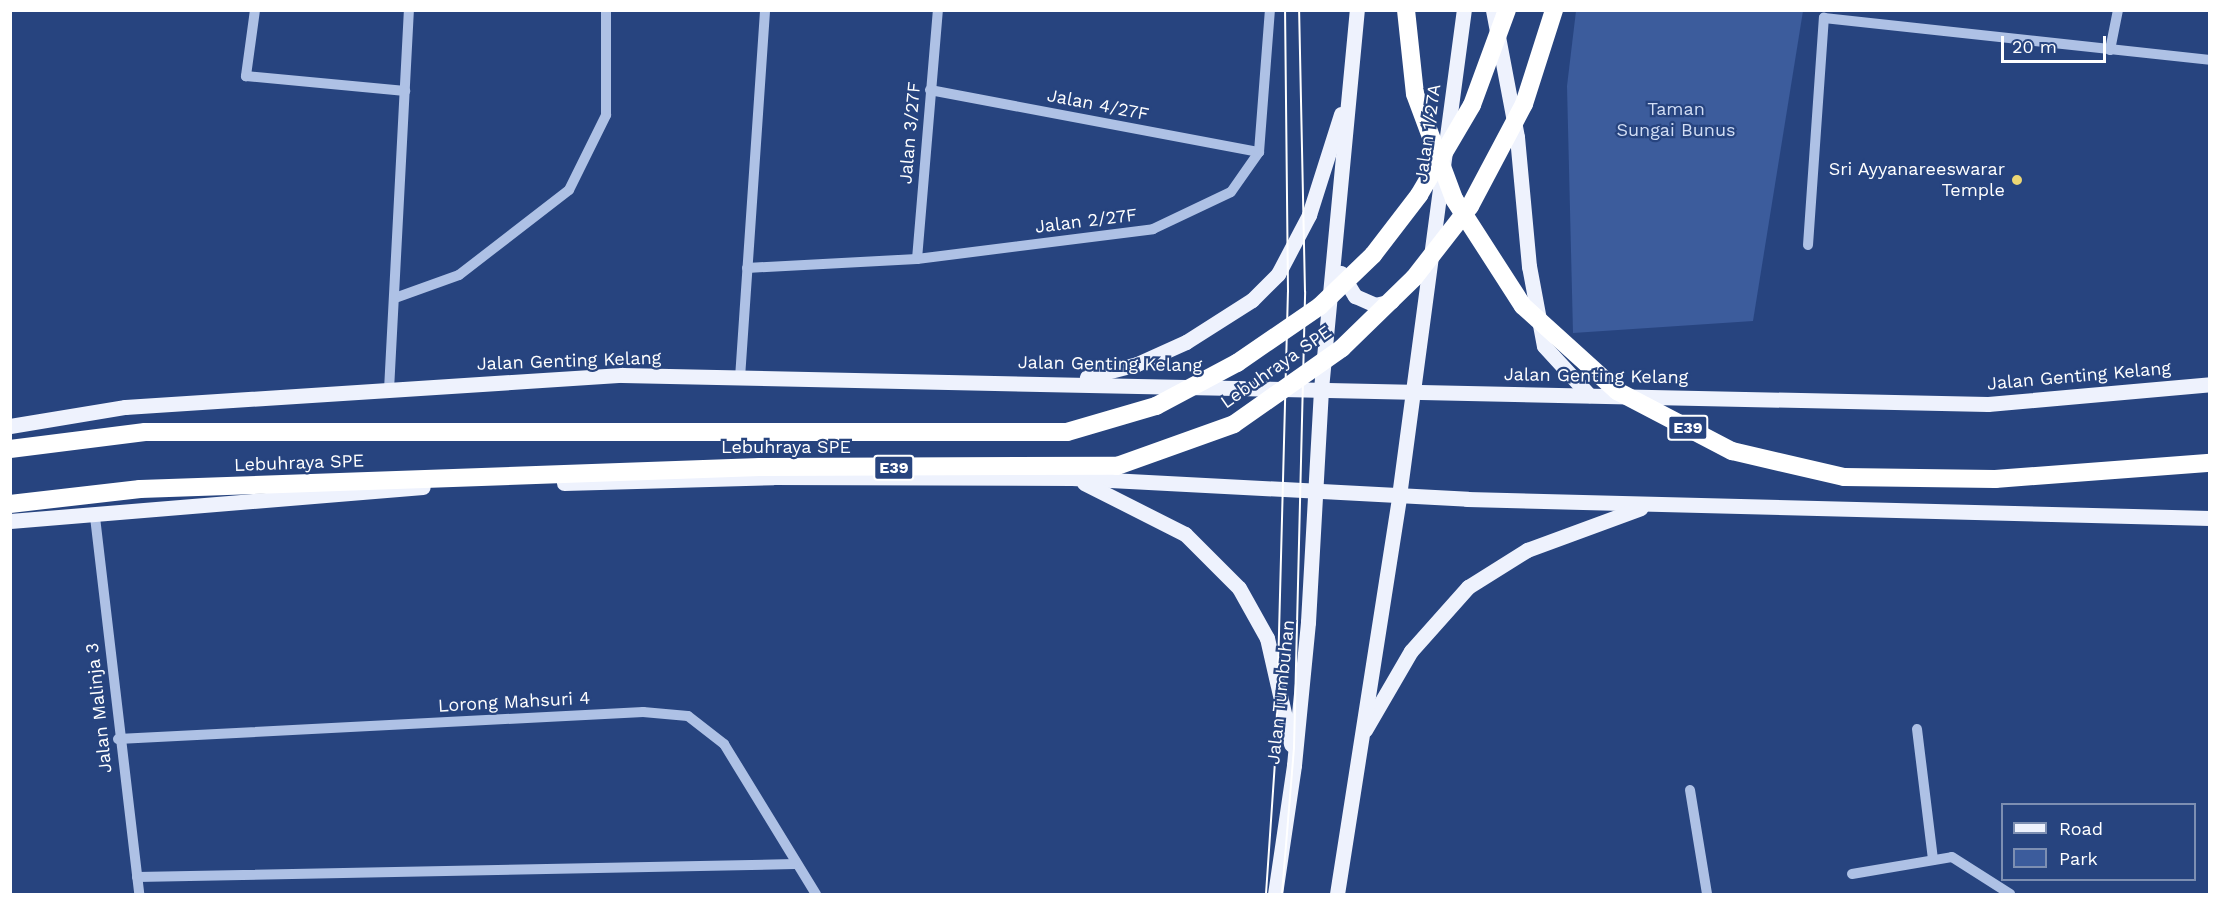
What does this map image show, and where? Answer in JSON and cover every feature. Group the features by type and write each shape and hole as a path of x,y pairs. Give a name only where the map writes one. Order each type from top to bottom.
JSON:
{"highway":[{"name":"E39","path":"1406,10 1415,94 1455,199 1523,306 1617,391 1732,451 1844,477 1995,479 2210,463"},
{"name":"Lebuhraya SPE","path":"10,449 145,432 1067,432 1156,406 1238,363 1320,306 1374,255 1419,195 1472,105 1507,10"},
{"name":"Lebuhraya SPE","path":"10,504 140,489 760,467 1117,466 1234,424 1342,348 1414,278 1470,206 1524,104 1554,10"}],"main road":[{"path":"1316,493 1322,389 1358,10"},
{"name":"Jalan 1/27A","path":"1399,496 1410,391 1431,261 1464,10"},
{"path":"1493,10 1517,137 1529,266 1544,346 1589,395"},
{"path":"1069,382 1137,364 1170,350 1252,300 1278,274 1308,215 1351,75"},
{"name":"Jalan 1/27A","path":"1334,260 1356,296 1375,305 1403,298 1431,261"},
{"name":"Jalan Genting Kelang","path":"10,426 125,407 622,375 1069,382 1988,404 2210,384"},
{"path":"10,521 95,517 427,486 773,477 1072,478 1399,496 2210,518"},
{"path":"1072,478 1185,534 1239,588 1267,638 1284,700 1294,765"},
{"name":"Jalan Tumbuhan","path":"1275,894 1294,765 1313,571 1316,493"},
{"path":"1337,894 1357,747 1399,496"},
{"path":"1357,747 1411,651 1468,587 1527,550 1652,504"}],"street":[{"path":"255,10 246,76 405,91"},
{"path":"389,390 409,10"},
{"path":"395,298 459,275 569,190 606,115 606,10"},
{"path":"740,378 765,10"},
{"name":"Jalan 3/27F","path":"917,259 938,10"},
{"path":"1259,152 1270,10"},
{"path":"2110,50 2118,10"},
{"path":"1808,245 1824,18 2210,60"},
{"name":"Jalan 4/27F","path":"930,90 1259,152"},
{"name":"Jalan 2/27F","path":"747,268 917,259 1153,229 1231,192 1259,152"},
{"name":"Jalan Malinja 3","path":"95,517 118,739 139,894"},
{"name":"Lorong Mahsuri 4","path":"118,739 666,711 688,716 724,744 795,864 816,894"},
{"path":"1917,729 1933,860"},
{"path":"1690,790 1707,894"},
{"path":"1852,874 1952,856 2010,894"},
{"path":"137,877 795,864"}],"green space":[{"name":"Taman Sungai Bunus","path":"1576,11 1803,11 1753,321 1573,333 1567,86"}],"tram line":[{"path":"1266,894 1276,748 1288,292 1285,10"},
{"path":"1282,894 1294,748 1305,292 1299,10"}],"place":[{"name":"Sri Ayyanareeswarar Temple","path":"2017,180"}]}
